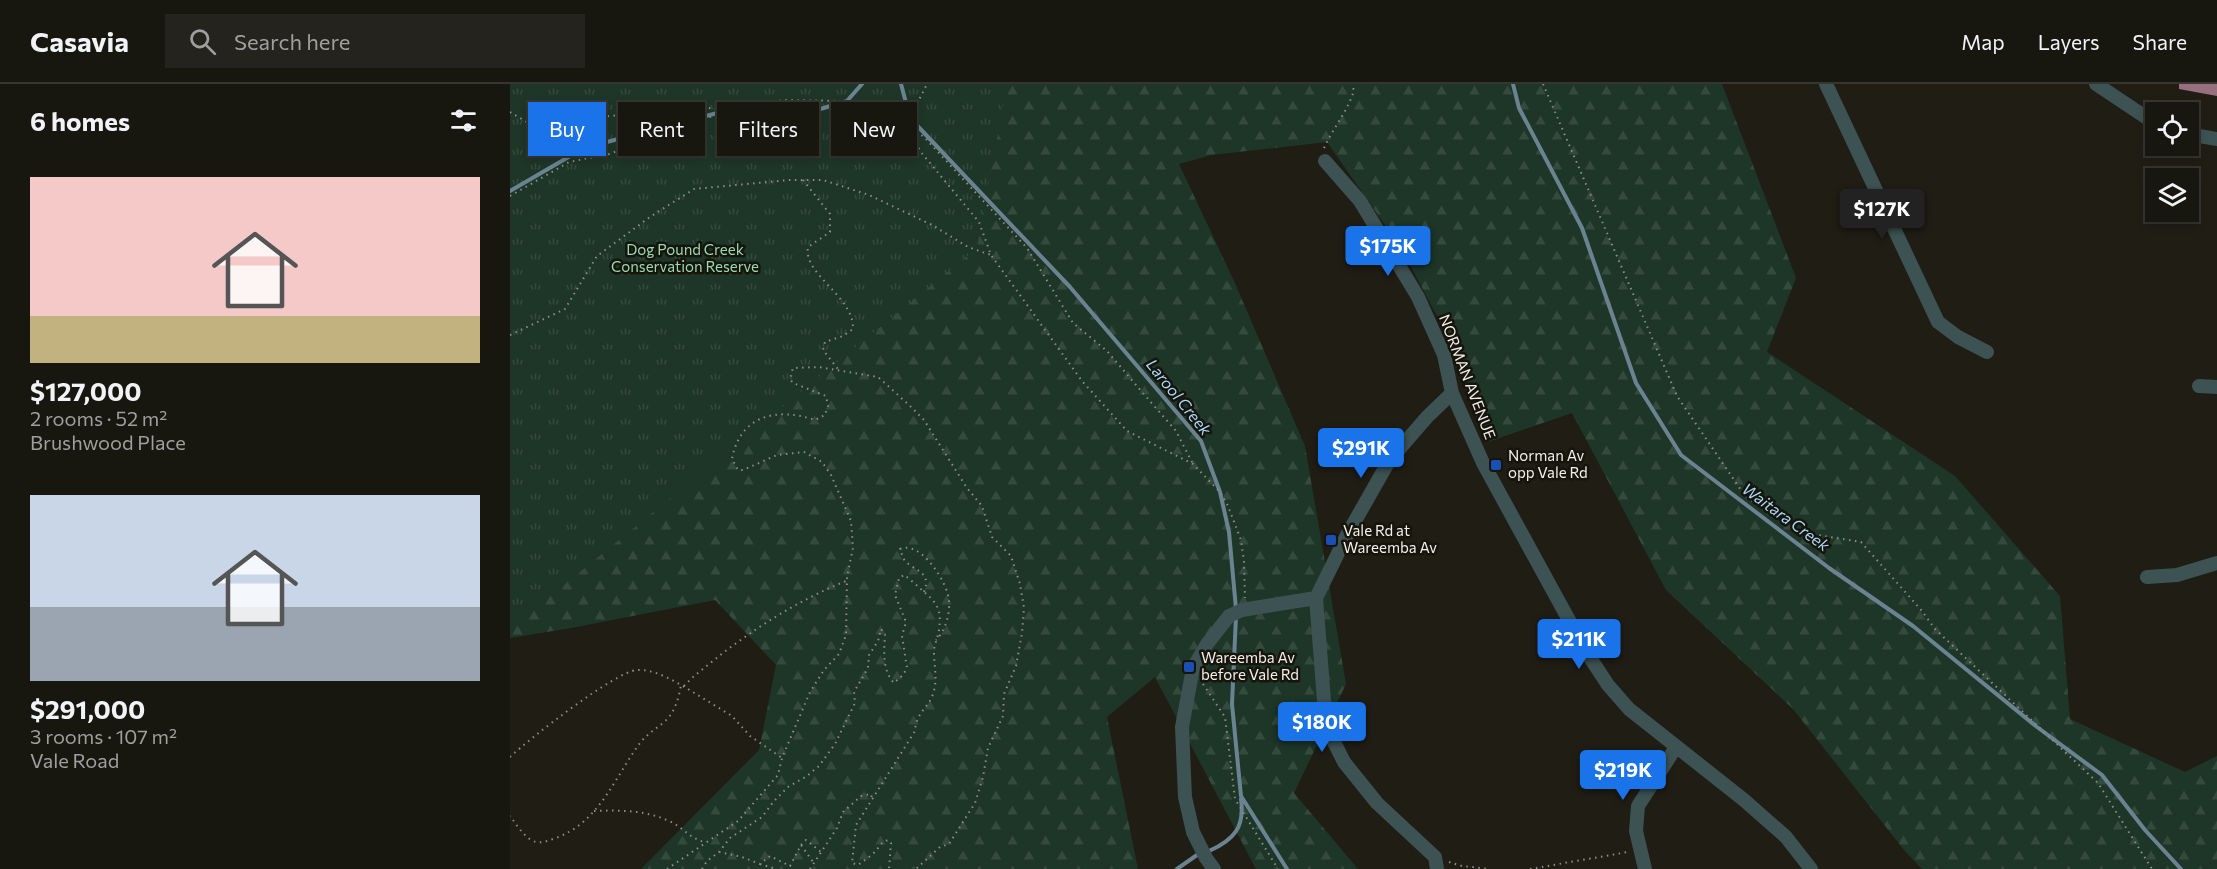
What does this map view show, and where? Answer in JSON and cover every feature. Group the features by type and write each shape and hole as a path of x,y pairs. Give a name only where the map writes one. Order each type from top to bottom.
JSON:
{"street":[{"path":"1826,84 1938,321 1958,337 1987,352"},
{"path":"2096,84 2145,117"},
{"path":"2199,136 2217,139"},
{"name":"NORMAN AVENUE","path":"1325,161 1360,201 1418,297 1444,355 1452,393 1483,463 1587,653 1608,685 1629,709 1744,800 1786,837 1811,869"},
{"path":"2199,386 2217,387"},
{"path":"1436,863 1377,803 1344,762 1326,726 1316,598 1389,461 1427,417 1452,393"},
{"path":"2147,577 2178,575 2217,563"},
{"path":"1214,869 1193,832 1185,797 1182,727 1193,668 1207,644 1226,620 1244,610 1316,598"},
{"path":"1645,869 1636,831 1638,806 1676,747"}],"path":[{"path":"917,104 927,84"},
{"path":"1325,161 1324,148 1332,129 1350,104 1354,90 1351,84"},
{"path":"1543,84 1677,396 1745,496 1799,532 1861,542 1922,610 1935,629 2098,783 2152,869"},
{"path":"774,102 784,100 850,102"},
{"path":"510,112 530,124 561,125 584,118 657,109 702,107 717,109"},
{"path":"510,196 569,162 609,154 717,115"},
{"path":"917,132 1027,248 1073,323 1107,351 1176,431 1192,464"},
{"path":"917,144 920,151 979,222 991,255 1082,381 1127,431 1192,464 1220,492 1241,540 1244,562 1244,610"},
{"path":"803,180 830,214 830,232 808,247 807,253 814,268 848,306 854,323 854,329 843,336 825,342 824,350 838,369"},
{"path":"510,335 565,309 597,256 650,217 694,189 824,180 869,195 932,225 968,247 991,255"},
{"path":"667,869 738,821 778,775 782,758 790,744 810,692 838,654 846,635 847,580 854,548 851,521 831,475 822,462 804,452 777,455 743,470 738,470 732,459 744,430 765,417 782,413 815,420 825,415 828,406 826,396 793,383 790,379 793,368 819,367 878,377 924,420 967,488 982,506 992,537 1011,556 1020,584 1024,608 1016,666 1004,694 1003,716 988,748 983,777 975,803 949,844 940,847 916,869"},
{"path":"924,592 927,585 924,574 906,561 900,549 905,546 912,548 939,572 950,600 943,632 934,642"},
{"path":"702,869 730,838 762,817 788,787 807,776 819,765 835,744 855,704 854,692 868,668 869,654 878,641 881,629 885,635 883,659 888,667 889,677 894,683 903,675 907,668 902,636 906,622 895,595 899,578 904,575 935,601 938,608 939,631 934,642 937,676 933,695 920,711 915,731 856,825 852,863 858,865 888,840 891,843 889,869"},
{"path":"510,816 523,833 533,841 543,843 569,833 608,795 639,744 651,730 666,721 678,701 683,686 743,638 811,595 847,580"},
{"path":"1193,668 1225,717 1235,799 1278,869"},
{"path":"510,757 597,690 622,674 638,670 657,674 683,686 732,716 750,736 782,758"},
{"path":"810,869 840,823 843,812 861,795 871,794 873,799"},
{"path":"594,811 639,811 670,821 692,838 706,842"},
{"path":"760,864 770,856 788,868 806,840 821,852"},
{"path":"801,845 813,862"},
{"path":"1530,869 1639,850"},
{"path":"719,852 776,869"},
{"path":"1462,866 1490,869"}],"green space":[{"path":"510,84 1722,84 1796,278 1767,352 1955,476 2060,596 2070,719 2185,772 2217,756 2217,869 1922,869 1904,850 1793,709 1666,590 1572,413 1485,443 1446,333 1401,248 1327,142 1211,155 1179,164 1234,281 1305,446 1346,684 1294,793 1358,869 1256,869 1155,677 1107,717 1138,869 641,869 759,750 776,665 715,600 510,638"},
{"name":"Dog Pound Creek Conservation Reserve","path":"510,84 1007,84 977,248 510,629"}],"building":[{"path":"2179,84 2217,84 2217,96 2179,89"}],"waterway":[{"path":"510,191 584,148 725,111 771,120 807,113 847,101 862,84"},
{"name":"Larool Creek","path":"901,84 910,118 1070,287 1201,441 1220,492 1229,532 1236,609"},
{"name":"Waitara Creek","path":"1513,84 1519,108 1582,228 1636,383 1681,455 1829,568 1913,626 2037,727 2102,775 2145,830 2181,869"},
{"name":"Larool Creek","path":"1236,616 1232,704 1241,796 1287,869"},
{"path":"1209,851 1225,842 1236,831 1241,817 1241,799"},
{"path":"1177,869 1197,855"}],"place":[{"name":"Norman Av opp Vale Rd","path":"1496,465"},
{"name":"Vale Rd at Wareemba Av","path":"1331,540"},
{"name":"Wareemba Av before Vale Rd","path":"1189,667"}]}
